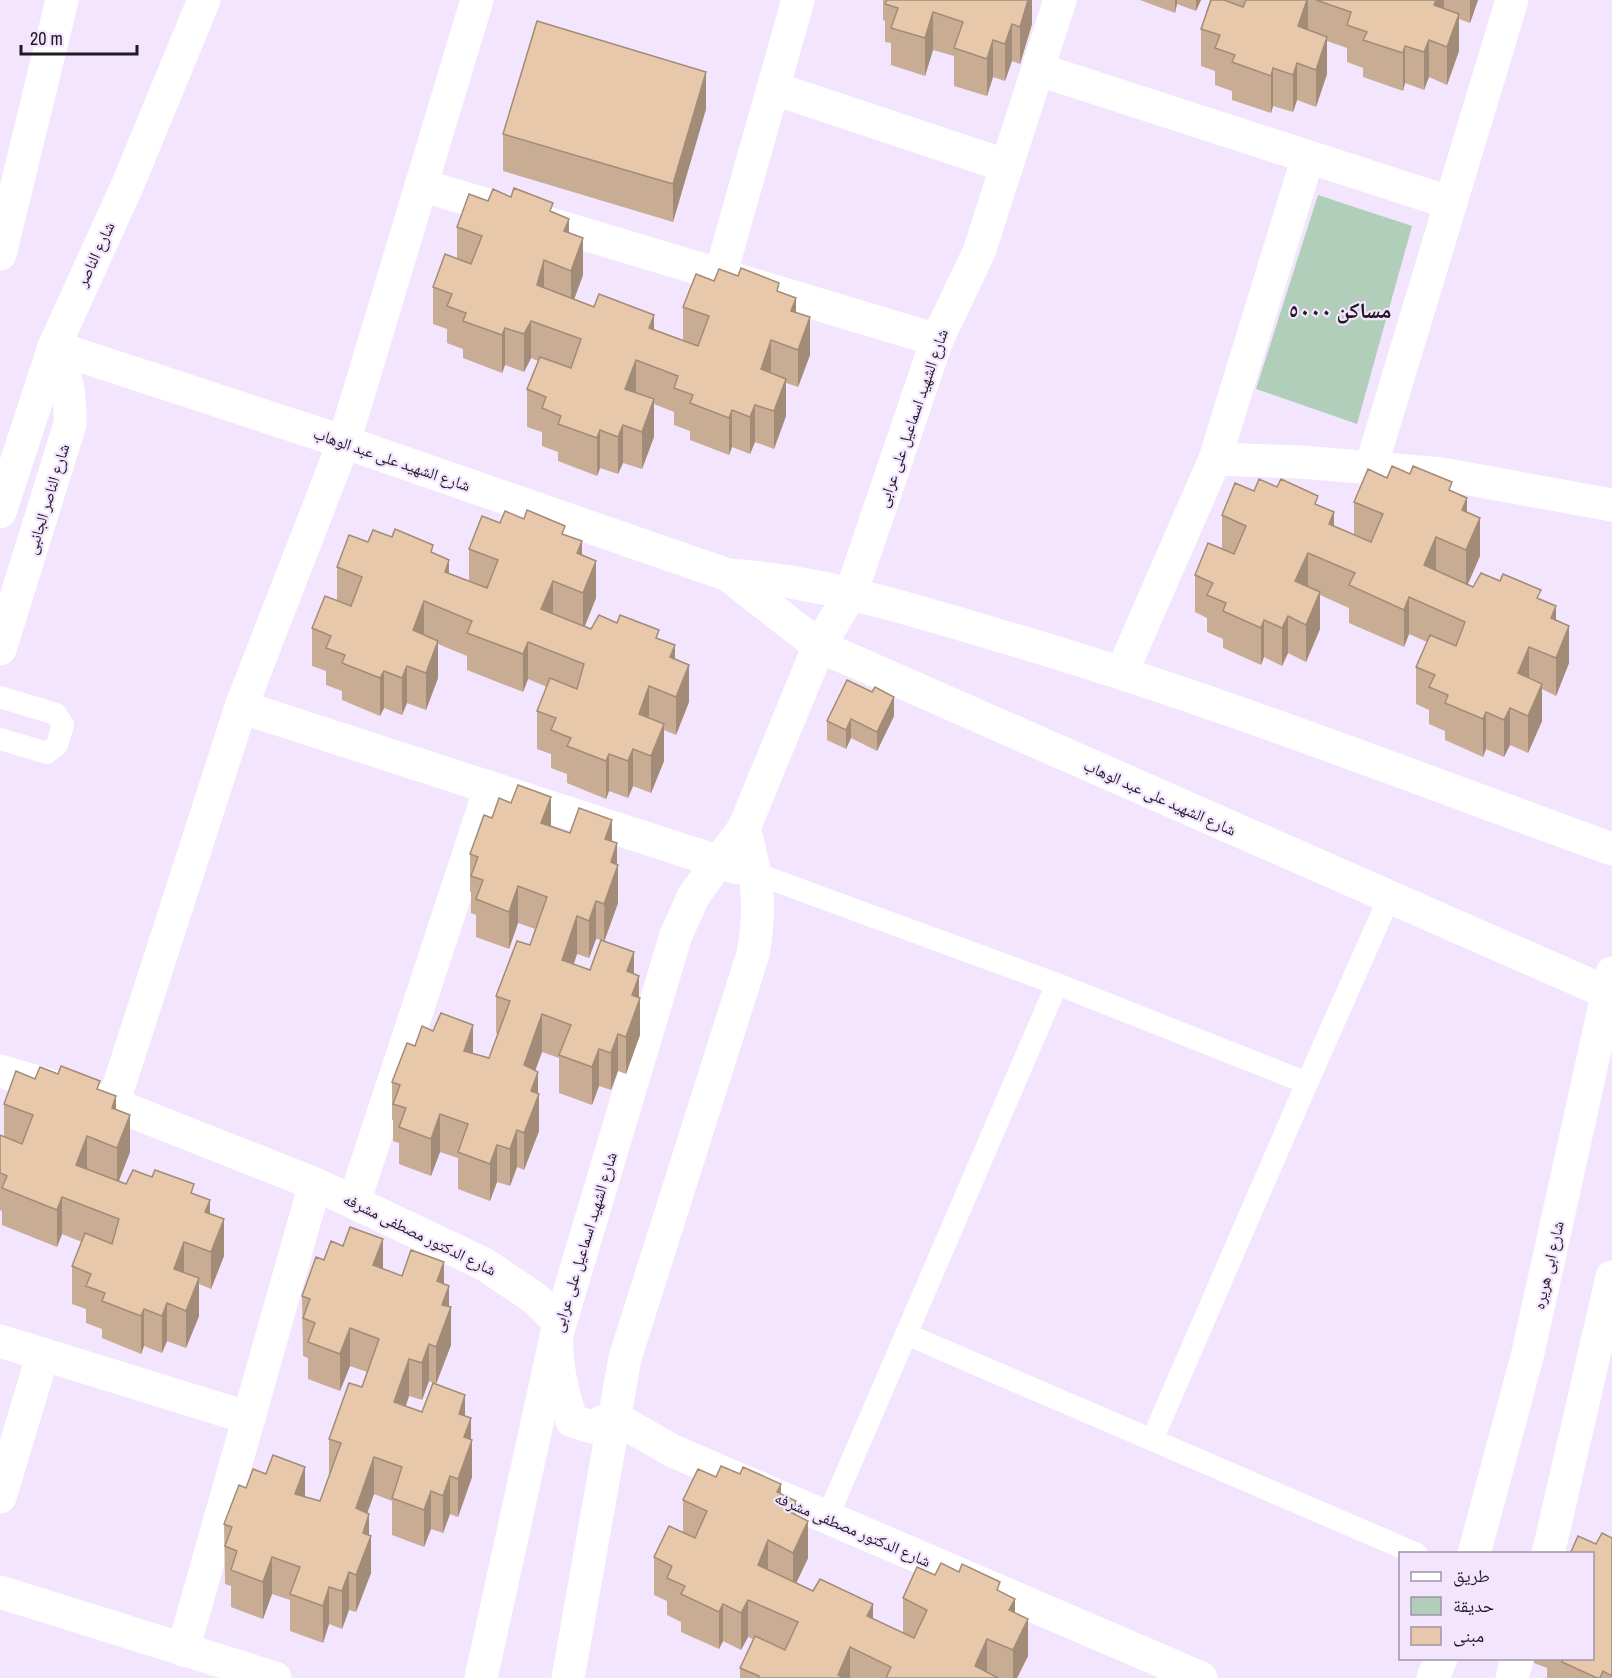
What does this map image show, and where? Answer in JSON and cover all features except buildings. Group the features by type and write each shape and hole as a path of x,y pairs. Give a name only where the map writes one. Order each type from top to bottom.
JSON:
{"street":[{"name":"شارع الناصر","path":"0,512 54,347 128,184 204,0"},
{"path":"113,1104 241,707 344,442 477,0"},
{"path":"720,276 798,0"},
{"name":"شارع الشهيد اسماعيل على عرابى","path":"484,1677 556,1337 676,935 694,895 744,828 819,646 851,593 937,340 978,252 1040,70 1060,0"},
{"path":"1371,467 1512,0"},
{"path":"0,254 66,2"},
{"path":"1040,70 1451,203"},
{"path":"773,88 1007,166"},
{"path":"1122,672 1215,459 1308,157"},
{"path":"421,185 937,340"},
{"name":"شارع الشهيد على عبد الوهاب","path":"54,347 344,442 728,574 796,581 851,593 1122,672 1612,849"},
{"name":"شارع الناصر الجانبى","path":"0,649 70,424 70,393 65,369 54,347"},
{"path":"1215,459 1371,467 1442,474 1612,505"},
{"name":"شارع الشهيد على عبد الوهاب","path":"728,574 819,646 1389,898 1610,983"},
{"path":"241,707 757,874"},
{"path":"354,1202 490,789"},
{"path":"568,1678 625,1358 748,973 759,918 757,874 744,828"},
{"name":"شارع ابى هريره","path":"1475,1552 1527,1358 1610,983"},
{"name":"شارع الدكتور مصطفى مشرفه","path":"0,1071 113,1104 315,1184 484,1264 511,1280 536,1299 558,1321 556,1337 560,1388 572,1421 592,1427 613,1417 673,1451 827,1518 1146,1668 1201,1678"},
{"path":"183,1650 315,1184"},
{"path":"1560,1547 1612,1276"},
{"path":"0,1341 249,1418"},
{"path":"0,1497 43,1354"},
{"path":"0,1592 274,1678"},
{"path":"1433,1678 1441,1660"},
{"path":"1512,1678 1517,1660"}],"lane":[{"path":"0,697 56,714 63,724 57,745 47,753 0,739"},
{"path":"757,874 1057,984 1307,1083"},
{"path":"1152,1440 1389,898"},
{"path":"827,1518 1057,984"},
{"path":"906,1334 1412,1552"}],"green space":[{"path":"1318,195 1412,226 1357,424 1256,389"}],"district":[{"name":"مساكن ٥٠٠٠","path":"1340,310"}]}
